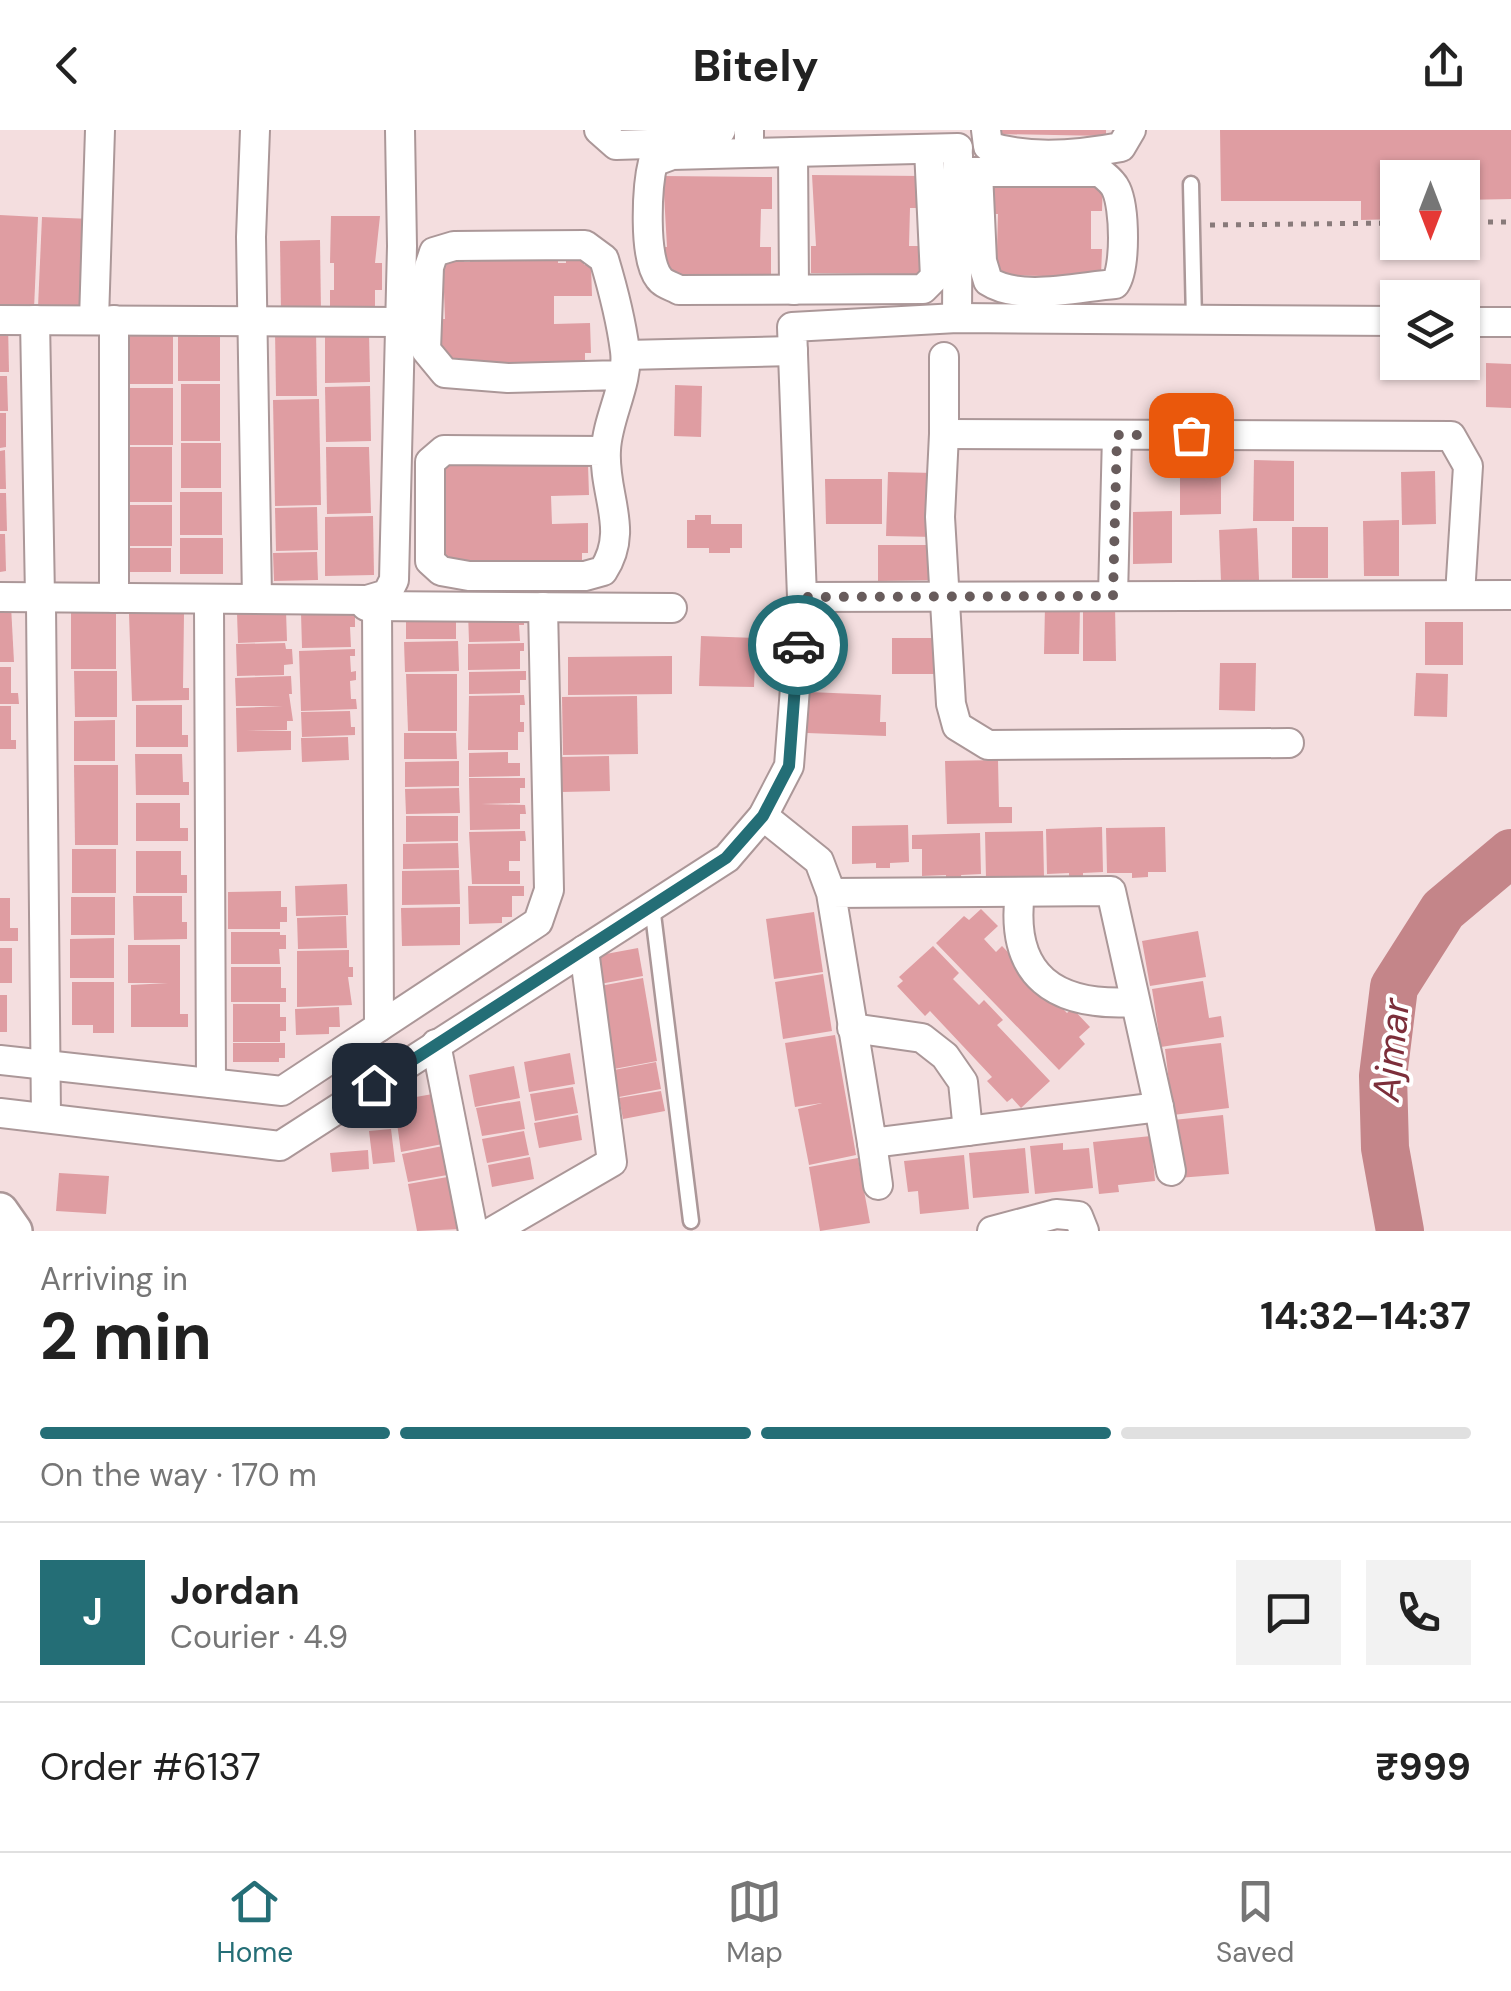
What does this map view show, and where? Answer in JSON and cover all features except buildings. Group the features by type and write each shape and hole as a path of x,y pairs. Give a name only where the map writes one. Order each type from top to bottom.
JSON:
{"street":[{"path":"100,130 114,598"},
{"path":"255,130 252,321 258,599"},
{"path":"41,601 366,600 387,594 394,580 400,130"},
{"path":"599,130 616,145 714,142 720,130"},
{"path":"986,130 988,146 1008,152 1083,154 1122,146 1131,130"},
{"path":"929,149 935,277 923,289 679,290 660,280 651,262 648,182 653,162 749,141 792,152 929,149 1100,172 1118,191 1122,215 1121,275 1115,284 1034,290 999,288 988,280 963,155"},
{"path":"792,152 794,290"},
{"path":"957,318 963,155"},
{"path":"606,451 444,450 430,462 430,561 441,571 469,576 585,576 603,571 612,557 618,533 608,492 606,451 624,365 604,259 585,245 454,246 434,252 429,267 426,350 445,374 508,378 624,365 793,351"},
{"path":"0,1113 280,1146 726,858 763,816 789,766 802,597 792,327 957,318 1380,322"},
{"path":"0,320 400,322"},
{"path":"35,320 46,1118"},
{"path":"1480,322 1511,322"},
{"path":"944,357 940,518 951,704 957,726 988,745 1289,742"},
{"path":"944,434 1451,436 1468,466 1460,595"},
{"path":"1113,596 1117,435"},
{"path":"802,597 1511,595"},
{"path":"0,601 672,608"},
{"path":"209,605 211,1083"},
{"path":"377,606 379,1026"},
{"path":"0,1060 282,1091 538,922 549,890 543,607"},
{"path":"763,816 818,861 831,894 878,1185"},
{"path":"831,894 1111,891 1160,1108 1170,1170"},
{"path":"1020,892 1016,921 1020,947 1035,971 1054,989 1078,1000 1101,1004 1136,1002"},
{"path":"493,1231 612,1162 584,950"},
{"path":"852,1028 922,1038 945,1056 963,1082 968,1131"},
{"path":"436,1044 473,1231"},
{"path":"872,1143 1160,1108"},
{"path":"0,1211 14,1231"},
{"path":"992,1231 1056,1214 1078,1216 1084,1231"}],"lane":[{"path":"1191,184 1194,321"},
{"path":"652,906 692,1221"}],"path":[{"path":"1480,222 1511,222"},
{"path":"1192,225 1380,223"}],"waterway":[{"name":"Ajmar","path":"1400,1231 1385,1148 1383,1076 1394,987 1443,910 1511,853"}],"way so far":[{"path":"798,645 802,597 1113,596 1117,435 1191,435"}],"route":[{"path":"374,1085 726,858 763,816 789,766 798,645"}]}
